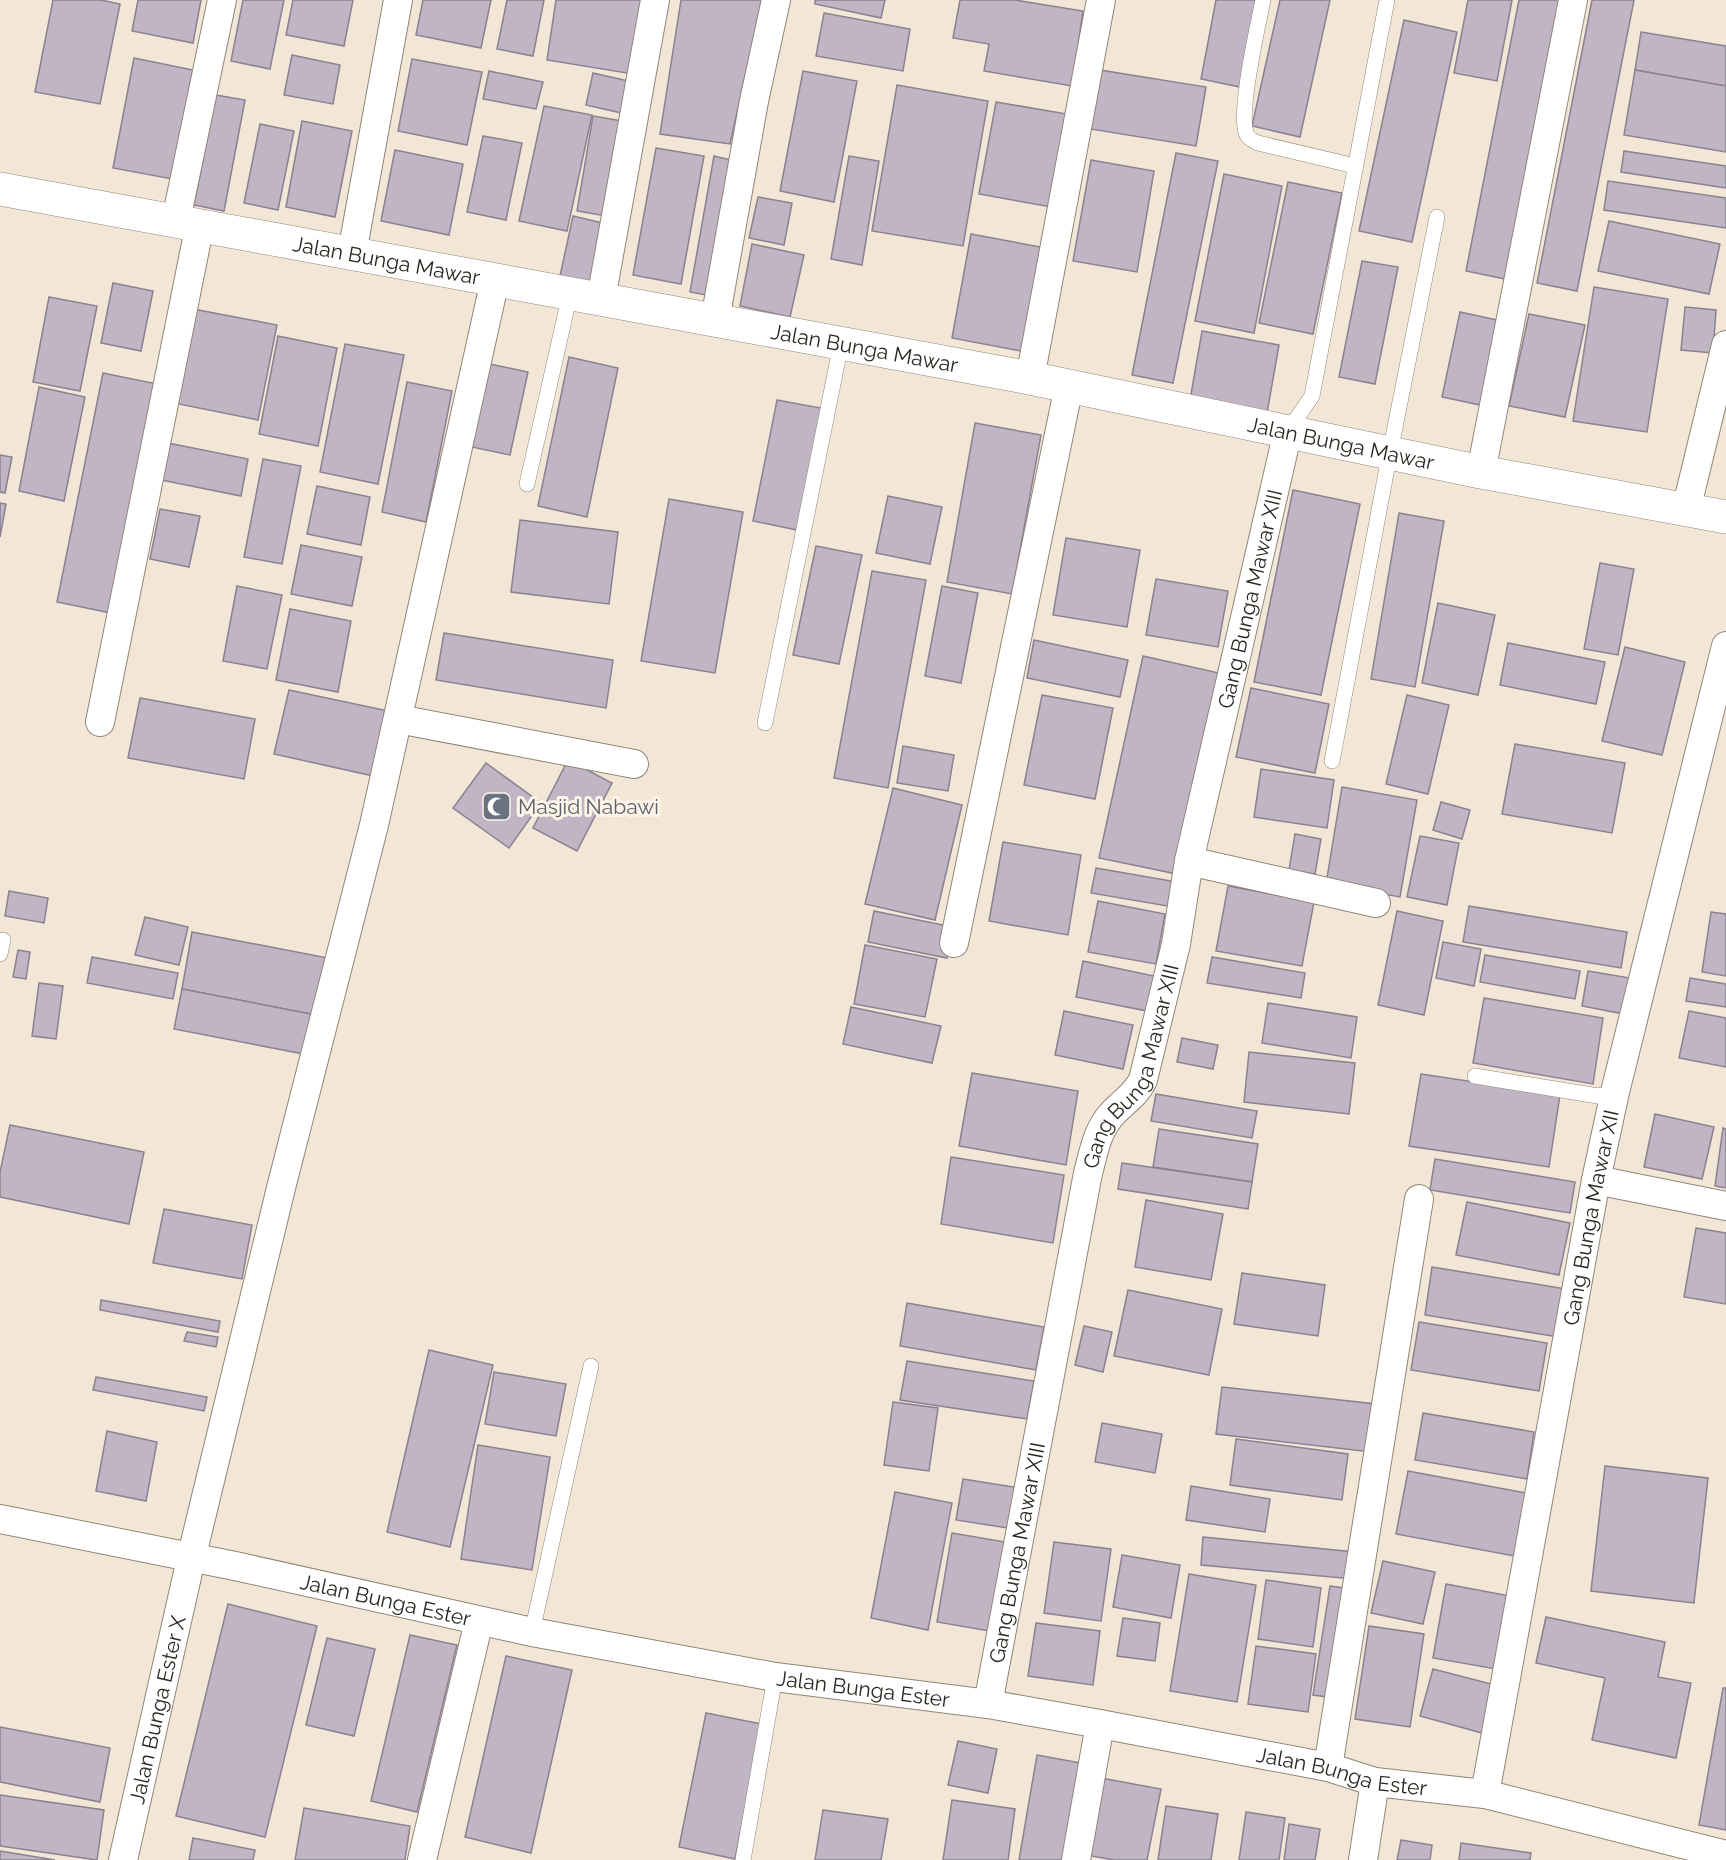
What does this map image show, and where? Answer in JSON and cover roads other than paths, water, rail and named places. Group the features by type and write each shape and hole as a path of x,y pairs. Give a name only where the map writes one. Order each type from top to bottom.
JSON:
{"street":[{"path":"100,722 188,222 222,0"},
{"path":"352,253 398,0"},
{"path":"586,296 656,0"},
{"path":"715,320 754,100 776,0"},
{"path":"1030,378 1101,0"},
{"path":"1482,472 1573,0"},
{"name":"Jalan Bunga Mawar","path":"0,189 1030,378 1482,472 1726,517"},
{"name":"Jalan Bunga Ester X","path":"123,1860 191,1559 281,1188 374,825 495,280"},
{"path":"1686,510 1726,345"},
{"path":"954,943 1069,386"},
{"name":"Gang Bunga Mawar XIII","path":"988,1704 1088,1173 1103,1127 1137,1092 1143,1080 1176,944 1190,861 1288,431"},
{"name":"Gang Bunga Mawar XII","path":"1485,1794 1596,1180 1615,1092 1726,646"},
{"path":"398,719 634,764"},
{"path":"1190,861 1376,903"},
{"path":"1596,1180 1726,1206"},
{"path":"1328,1767 1419,1199"},
{"name":"Jalan Bunga Ester","path":"0,1519 532,1632 775,1677 988,1704 1328,1767 1375,1782 1485,1794 1671,1852 1726,1855"},
{"path":"422,1860 479,1621"},
{"path":"1076,1860 1100,1724"},
{"path":"1363,1860 1375,1782"}],"lane":[{"path":"1263,0 1245,104 1248,137 1258,143 1355,166"},
{"path":"1288,431 1312,396 1387,0"},
{"path":"1332,761 1437,217"},
{"path":"527,484 586,296"},
{"path":"765,723 841,344"},
{"path":"1475,1076 1598,1096 1615,1092"},
{"path":"532,1632 591,1366"},
{"path":"743,1860 775,1677"}],"place":[{"name":"Masjid Nabawi","path":"497,806"}]}
